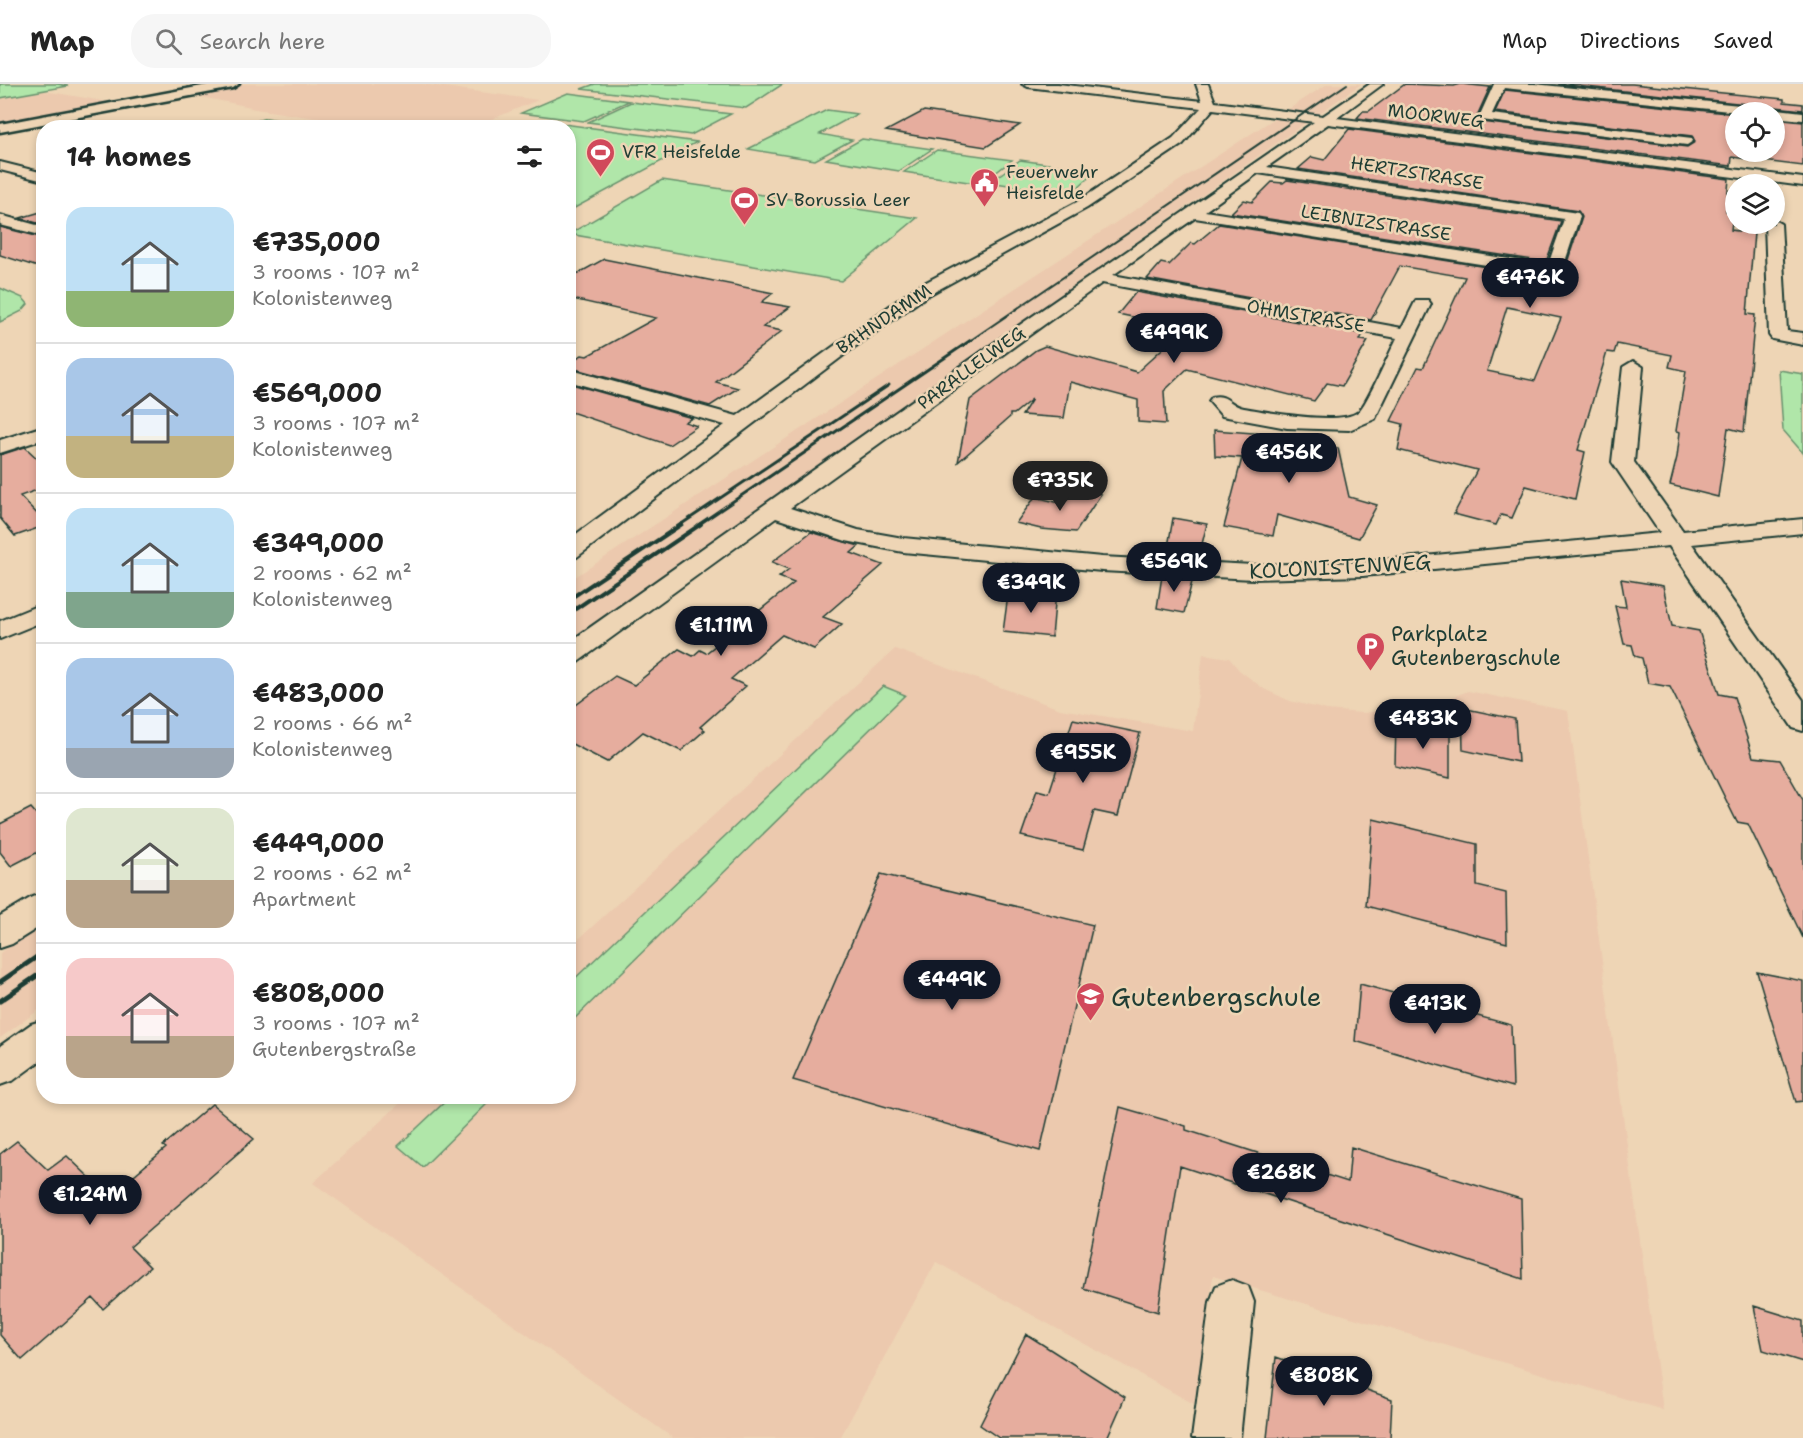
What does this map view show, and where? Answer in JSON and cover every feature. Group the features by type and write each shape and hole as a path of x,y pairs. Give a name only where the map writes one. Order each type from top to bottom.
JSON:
{"main road":[{"path":"42,120 233,84"},
{"path":"0,128 36,121"}],"street":[{"name":"MOORWEG","path":"1028,84 1210,105 1727,174"},
{"path":"1202,84 1210,105"},
{"name":"PARALLELWEG","path":"576,650 1192,213 1328,121 1377,84"},
{"path":"1688,129 1485,117 1500,84 1725,107"},
{"path":"1688,168 1688,129 1693,89"},
{"name":"BAHNDAMM","path":"576,543 919,293 1082,205 1178,141 1210,105"},
{"path":"1785,114 1803,116"},
{"path":"0,166 36,175"},
{"name":"HERTZSTRASSE","path":"1255,169 1573,216"},
{"name":"MOORWEG","path":"1785,181 1803,182"},
{"name":"LEIBNIZSTRASSE","path":"1192,213 1552,278 1573,216"},
{"path":"0,220 36,230"},
{"path":"1774,234 1779,335 1803,339"},
{"name":"OHMSTRASSE","path":"1100,278 1407,334"},
{"path":"1219,401 1229,412 1287,422 1349,424 1368,415 1422,304"},
{"path":"1633,368 1623,462 1803,721"},
{"path":"576,377 741,423"},
{"path":"0,447 36,435"},
{"name":"KOLONISTENWEG","path":"774,510 854,536 903,544 1102,564 1253,573 1363,569 1803,526"},
{"path":"0,631 36,615"},
{"path":"0,934 36,911"},
{"path":"0,1068 36,1042"},
{"path":"1216,1438 1232,1302"}],"shaded area":[{"path":"199,84 422,84 538,100 490,120 328,120 249,108 251,107 186,94 213,89"},
{"path":"1327,84 1361,84 576,635 576,576"},
{"path":"44,91 121,104 0,126 0,99"},
{"name":"Gutenbergschule","path":"895,649 1060,709 1193,731 1203,654 1229,658 1239,670 1264,689 1290,701 1327,710 1362,713 1402,709 1437,703 1468,691 1568,711 1663,1410 1213,1276 1194,1404 936,1262 840,1438 673,1438 313,1183 399,1104 576,1104 576,942"},
{"path":"36,930 36,1012 0,1038 0,953"}],"green space":[{"path":"0,84 58,84 68,86 0,98"},
{"path":"595,84 783,84 746,108 581,89"},
{"name":"VFR Heisfelde","path":"568,93 629,101 584,121 521,113"},
{"name":"VFR Heisfelde","path":"631,102 731,114 691,135 588,122"},
{"path":"827,110 857,114 820,134 852,140 815,160 748,149"},
{"name":"VFR Heisfelde","path":"576,126 697,142 576,207"},
{"path":"862,139 932,149 899,171 826,159"},
{"path":"937,150 1012,160 981,184 904,172"},
{"path":"1020,160 1096,171 1069,195 990,182"},
{"name":"SV Borussia Leer","path":"662,180 917,218 841,281 576,235 576,230"},
{"path":"0,288 23,298 28,304 22,311 0,322"},
{"path":"1779,370 1803,374 1803,453 1783,430"},
{"path":"883,686 905,695 576,1017 576,977"},
{"path":"443,1104 487,1104 423,1167 398,1146"}],"building":[{"path":"1405,84 1454,86 1461,84 1490,87 1477,116 1481,122 1687,147 1695,142 1692,136 1495,112 1505,90 1725,113 1725,162 1731,162 1731,166 1357,118 1363,111 1369,111"},
{"path":"1558,84 1632,84 1784,99 1784,102 1728,102"},
{"path":"1785,102 1803,104 1803,110 1785,108"},
{"path":"924,111 1020,125 986,147 886,131"},
{"path":"1785,120 1803,122 1803,166 1771,162 1785,162"},
{"path":"1349,129 1725,178 1725,234 1754,234 1747,314 1755,315 1744,432 1728,428 1718,497 1670,485 1677,457 1680,432 1676,431 1686,371 1669,367 1672,355 1617,344 1614,353 1607,352 1578,450 1585,452 1575,499 1526,486 1512,518 1501,515 1496,525 1454,514 1477,470 1398,450 1403,424 1391,421 1418,367 1423,368 1465,277 1400,266 1371,320 1147,279 1161,263 1169,265 1191,243 1195,244 1219,224 1554,278 1564,272 1582,217 1578,211 1298,169 1312,157 1324,160","holes":["1507,307 1561,318 1535,381 1487,371"]},
{"path":"1287,180 1561,221 1546,262 1231,213 1244,200 1252,202 1272,182 1283,183"},
{"path":"36,213 36,223 20,218"},
{"path":"0,227 36,236 36,266 0,255"},
{"path":"604,259 773,293 762,302 790,307 763,327 782,331 716,382 738,388 710,406 576,369 576,358 582,355 587,356 656,318 576,300 576,275"},
{"path":"1136,292 1363,334 1360,340 1368,341 1342,386 1327,383 1314,401 1187,369 1164,391 1166,424 1138,422 1138,400 1070,382 1064,418 1022,415 1032,399 1014,414 1010,414 1010,417 958,462 970,400 1036,350 1045,346 1137,372 1185,328 1118,314"},
{"path":"576,385 692,418 685,422 697,426 669,445 576,414"},
{"path":"1214,430 1316,438 1318,446 1338,448 1349,497 1377,505 1359,538 1277,515 1273,536 1224,527 1242,458 1215,456"},
{"path":"25,447 36,457 36,490 20,496 36,513 36,529 15,536 0,518 0,455"},
{"path":"1075,488 1101,494 1076,532 1041,529 1016,523 1035,497 1064,504"},
{"path":"1173,518 1207,524 1198,560 1166,558"},
{"path":"811,532 859,546 851,553 883,565 823,617 842,624 814,649 782,635 731,679 746,686 700,727 705,730 681,751 643,732 607,762 576,746 576,705 615,676 634,685 679,649 693,656 700,650 706,653 794,583 779,577 789,569 772,562"},
{"path":"1162,576 1193,578 1184,613 1157,608"},
{"path":"1621,579 1663,586 1672,626 1699,631 1719,694 1734,697 1753,757 1780,760 1803,800 1803,938 1748,824 1737,822 1670,687 1648,683 1642,658 1635,656 1632,645 1624,644 1615,606 1626,607"},
{"path":"1026,589 1056,592 1052,637 1003,632 1008,595 1024,600"},
{"path":"1462,708 1515,719 1518,762 1463,750"},
{"path":"1073,719 1140,733 1118,816 1094,811 1083,850 1021,836 1037,790 1049,793"},
{"path":"1396,723 1450,734 1450,778 1395,766"},
{"path":"31,808 36,814 36,853 11,866 0,852 0,824"},
{"path":"1373,819 1477,844 1477,886 1506,893 1507,943 1366,906"},
{"path":"881,874 1093,925 1040,1151 793,1080"},
{"path":"1757,972 1803,981 1803,1101 1796,1102"},
{"path":"1360,984 1511,1025 1513,1087 1355,1041"},
{"path":"212,1104 254,1139 130,1247 150,1267 103,1309 93,1298 22,1360 0,1335 0,1154 17,1141 48,1170 67,1156 109,1196 166,1148 163,1146"},
{"path":"1120,1107 1186,1126 1186,1130 1348,1182 1351,1147 1521,1199 1523,1279 1180,1166 1158,1312 1083,1288"},
{"path":"1754,1306 1803,1321 1803,1362 1763,1350"},
{"path":"1026,1334 1125,1397 1107,1438 999,1438 980,1425"},
{"path":"1276,1357 1392,1399 1390,1438 1267,1438"}],"railway":[{"path":"968,342 1347,84"},
{"path":"698,525 971,340"},
{"path":"680,525 889,385"},
{"path":"576,595 682,524"},
{"path":"576,609 701,524"},
{"path":"0,982 36,957"},
{"path":"0,1001 36,976"}],"place":[{"name":"VFR Heisfelde","path":"601,178"},
{"name":"Feuerwehr Heisfelde","path":"985,208"},
{"name":"SV Borussia Leer","path":"745,226"},
{"name":"Parkplatz Gutenbergschule","path":"1370,672"},
{"name":"Gutenbergschule","path":"1090,1022"}]}
